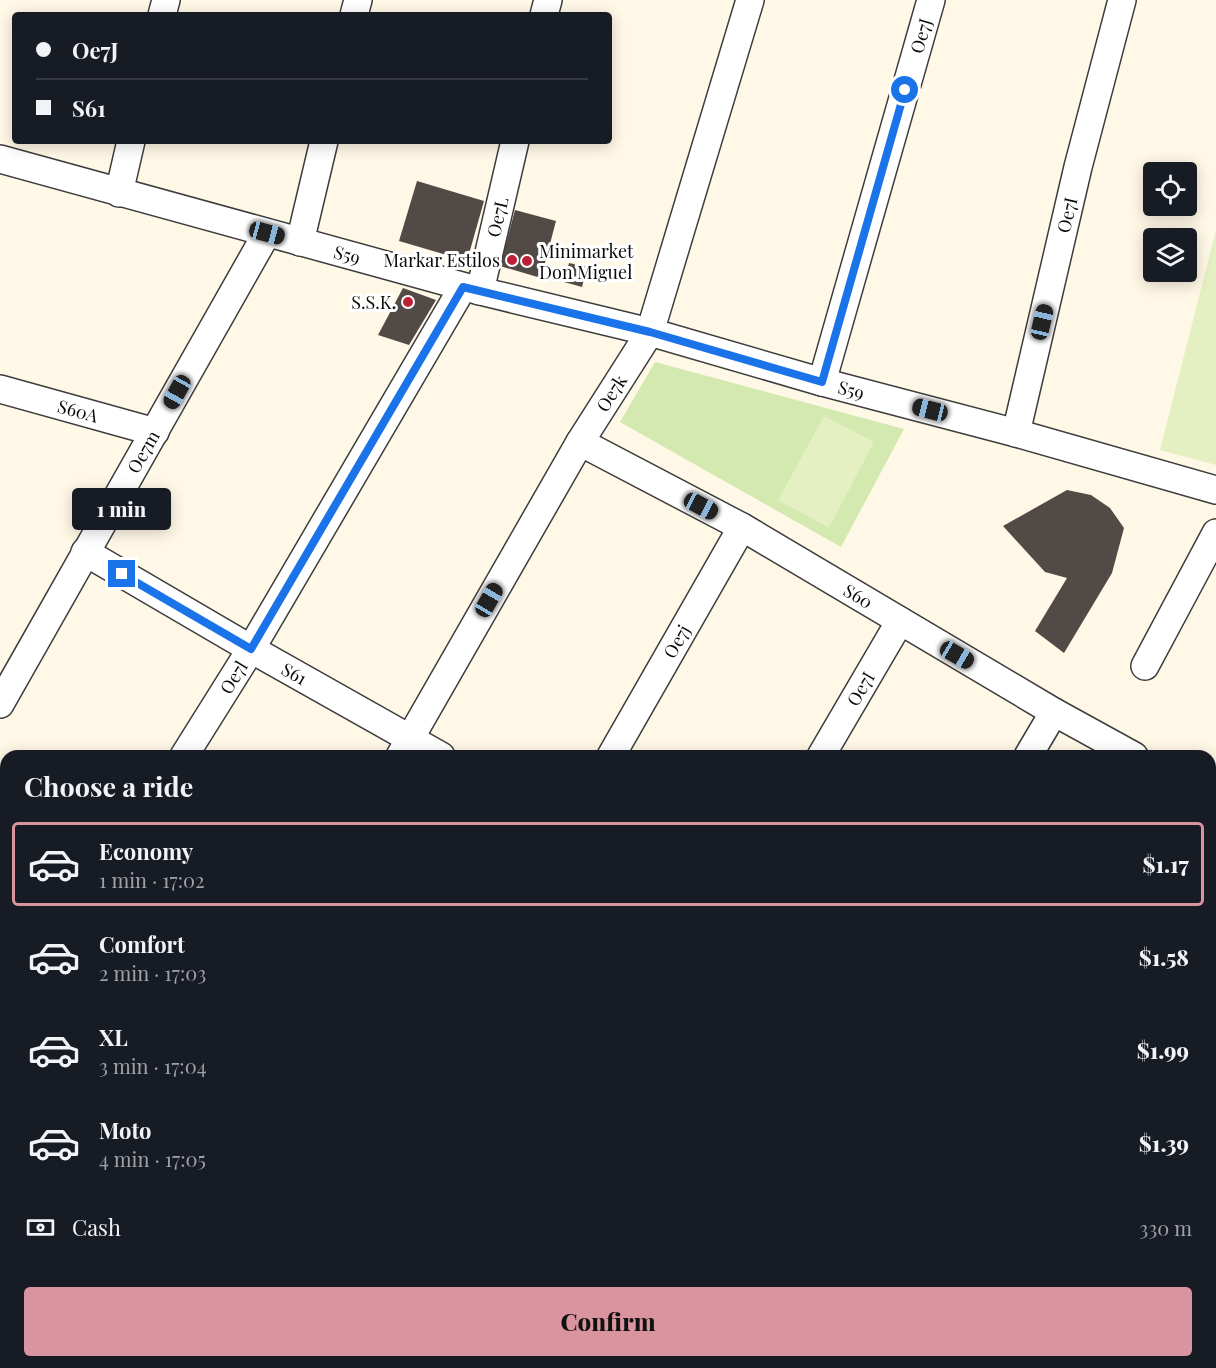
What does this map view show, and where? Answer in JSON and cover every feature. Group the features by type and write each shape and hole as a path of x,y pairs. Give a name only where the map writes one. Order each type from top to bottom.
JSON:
{"street":[{"name":"Oe7k","path":"405,747 580,442 650,332 750,0"},
{"name":"Oe7J","path":"822,382 931,0"},
{"name":"Oe7I","path":"1016,433 1078,166 1122,0"},
{"path":"119,193 130,144"},
{"path":"300,242 323,144"},
{"name":"Oe7L","path":"472,289 514,144"},
{"name":"S59","path":"0,159 472,289 650,332 822,382 1016,433 1216,490"},
{"name":"Oe7m","path":"1,698 267,233"},
{"name":"Oe7l","path":"188,750 472,289"},
{"name":"S60A","path":"0,389 155,432"},
{"name":"S60","path":"580,442 742,527 1054,712 1123,750"},
{"name":"Oe7j","path":"614,750 742,527"},
{"path":"1145,666 1216,533"},
{"name":"S61","path":"85,552 251,649 405,747"},
{"name":"Oe7I","path":"825,750 900,621"},
{"path":"1032,750 1054,712"}],"green space":[{"path":"1216,230 1216,465 1160,450"},
{"path":"655,362 904,429 841,547 620,422"},
{"path":"824,416 874,442 829,528 778,500"}],"building":[{"path":"417,181 484,201 467,261 399,241"},
{"path":"515,210 556,221 541,278 500,266"},
{"path":"569,263 587,267 582,287 564,282"},
{"path":"403,288 436,300 409,345 378,335"},
{"path":"1067,490 1091,495 1110,508 1124,528 1112,573 1064,653 1035,631 1067,578 1045,572 1003,526"}],"place":[{"name":"Markar Estilos","path":"512,260"},
{"name":"Minimarket Don Miguel","path":"527,261"},
{"name":"S.S.K.","path":"408,302"}],"route":[{"path":"122,574 251,649 463,287 650,332 822,382 905,90"}]}
